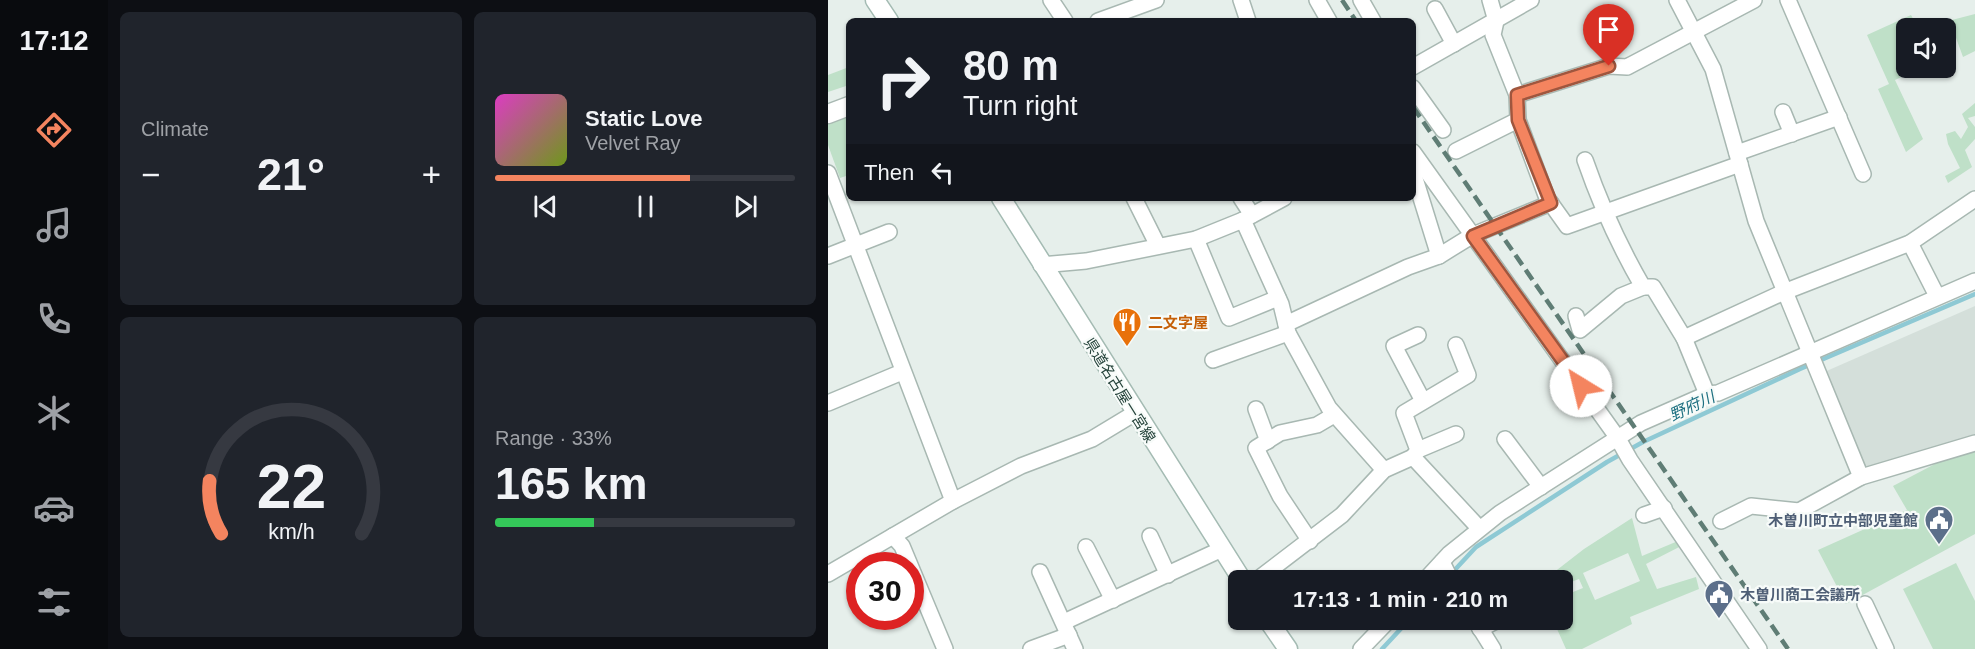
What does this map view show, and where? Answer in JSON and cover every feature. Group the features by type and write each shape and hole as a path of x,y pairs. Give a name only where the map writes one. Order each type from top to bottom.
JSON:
{"main road":[{"path":"875,0 887,18"},
{"path":"828,114 846,107"},
{"name":"県道名古屋一宮線","path":"1003,201 1041,265 1236,570"},
{"path":"1275,630 1288,649"}],"street":[{"path":"1052,0 1063,18"},
{"path":"1116,18 1133,15 1156,0"},
{"path":"1241,0 1247,18"},
{"path":"1317,0 1327,18"},
{"path":"1361,0 1371,18"},
{"path":"1490,0 1496,21 1493,35 1517,95 1518,120 1551,203 1568,226 1603,214 1738,159 1792,134 1839,117"},
{"path":"1416,65 1531,0"},
{"path":"1677,0 1713,69 1756,221 1862,477"},
{"path":"1517,95 1609,66 1628,67 1694,34 1754,0"},
{"path":"1788,0 1863,174"},
{"path":"1435,9 1454,44"},
{"path":"1416,92 1443,130"},
{"path":"1783,112 1792,134"},
{"path":"1456,151 1518,120"},
{"path":"1585,160 1603,214 1642,287"},
{"path":"1416,163 1473,236 1619,439 1630,460 1759,649"},
{"path":"1416,168 1439,256"},
{"path":"828,173 953,501"},
{"path":"1136,201 1158,246"},
{"path":"1242,201 1278,298 1287,329 1335,415 1384,470"},
{"path":"1041,265 1086,261 1196,239 1278,201"},
{"path":"1213,360 1287,329 1408,267 1439,256 1473,236 1551,203"},
{"path":"1684,338 1784,292 1910,243 1973,205"},
{"path":"828,256 889,232"},
{"path":"1196,239 1229,318 1278,298"},
{"path":"1910,243 1937,296"},
{"path":"1446,570 1479,528 1641,423 1707,394 1718,393 1811,354 1975,280"},
{"path":"1576,315 1580,330 1621,296 1642,287 1653,287 1684,338 1707,394"},
{"path":"1418,335 1394,346 1423,401"},
{"path":"1456,345 1468,375 1404,412 1416,453 1479,528"},
{"path":"828,403 902,372"},
{"path":"1256,409 1268,441"},
{"path":"828,574 953,501 1021,466 1092,439 1135,413"},
{"path":"1310,542 1280,496 1256,448 1280,434 1317,425 1335,415"},
{"path":"1271,570 1342,515 1384,470 1456,434"},
{"path":"1505,439 1541,487"},
{"path":"1721,521 1751,506 1799,511 1862,477 1975,443"},
{"path":"1644,515 1664,508"},
{"path":"893,536 902,546 945,649"},
{"path":"1150,536 1168,574"},
{"path":"1086,546 1113,600"},
{"path":"1031,649 1069,635 1113,600 1222,549"},
{"path":"1040,572 1069,635"},
{"path":"1865,604 1886,649"},
{"path":"1361,649 1379,630"},
{"path":"1482,630 1493,649"}],"shaded area":[{"path":"1975,306 1975,435 1861,475 1822,373"}],"green space":[{"path":"1975,14 1975,51 1963,57 1956,38 1956,19"},
{"path":"1896,22 1896,78 1899,78 1895,80 1923,139 1906,152 1878,89 1889,84 1867,35"},
{"path":"846,68 846,86 828,92 828,75"},
{"path":"1975,103 1975,116 1968,118 1975,127 1975,139 1965,150 1972,167 1948,183 1945,176 1960,168 1948,144 1946,134 1955,131 1961,139 1968,127 1962,114"},
{"path":"846,116 846,176 840,178 828,145 828,123"},
{"path":"1973,444 1975,447 1975,534 1846,604 1818,550 1907,510 1893,486"},
{"path":"1632,518 1642,556 1678,541 1687,543 1646,564 1657,589 1696,577 1699,589 1630,617 1632,624 1582,649 1566,649 1557,630 1573,630 1573,592 1583,588 1579,579 1573,581 1573,570 1557,570 1584,549","holes":["1628,553 1640,581 1595,600 1583,573"]},
{"path":"1956,563 1975,601 1975,649 1933,649 1903,589"}],"waterway":[{"name":"野府川","path":"1455,570 1476,547 1607,462 1643,442 1800,369 1975,294"},
{"name":"野府川","path":"1382,649 1400,630"}],"railway":[{"path":"1342,0 1354,18"},
{"path":"1416,111 1788,649"}],"place":[{"name":"二文字屋","path":"1127,348"},
{"name":"木曽川町立中部児童館","path":"1939,546"},
{"name":"木曽川商工会議所","path":"1719,620"}],"route":[{"path":"1581,386 1473,236 1551,203 1547,198 1518,120 1517,95 1609,66"}]}
